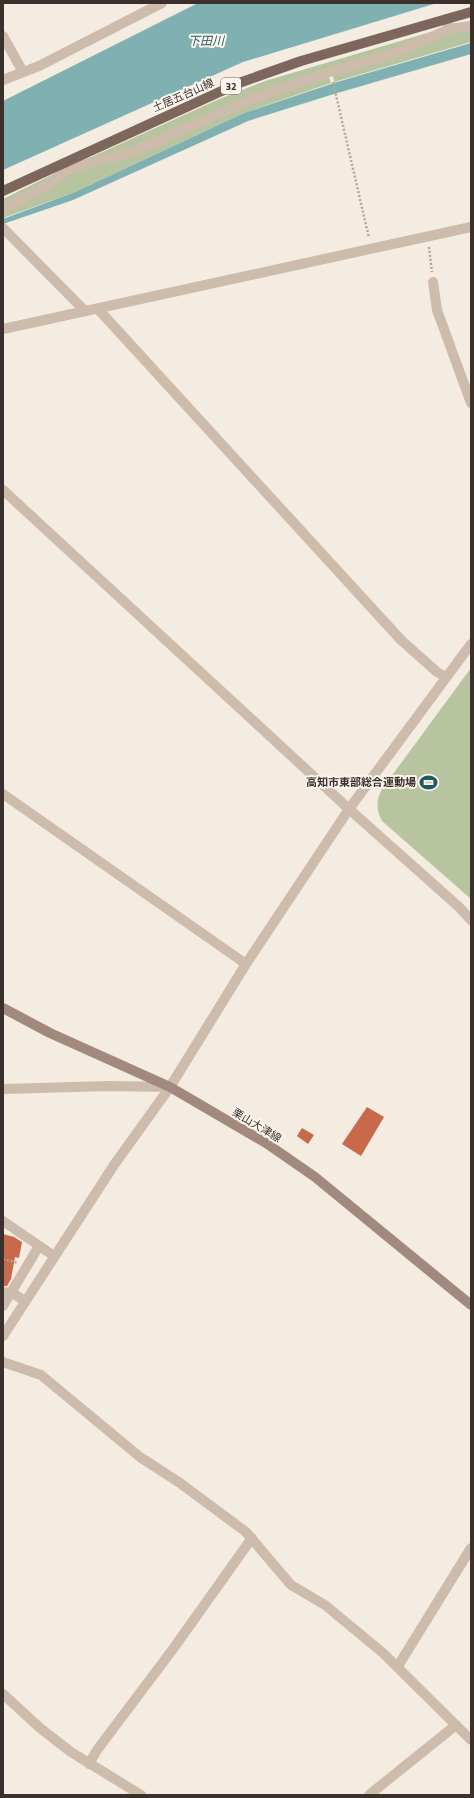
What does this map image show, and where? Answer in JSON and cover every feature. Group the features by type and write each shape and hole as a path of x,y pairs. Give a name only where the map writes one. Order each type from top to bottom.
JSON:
{"main road":[{"name":"土居五台山線","path":"3,191 68,164 239,82 301,61 471,12"},
{"name":"栗山大津線","path":"3,1008 50,1032 170,1087 266,1143 315,1177 471,1305"}],"street":[{"path":"3,80 39,66 162,3"},
{"path":"446,19 449,29"},
{"path":"3,209 48,185 68,164 130,153 252,99 330,72 393,54 449,29 471,26"},
{"path":"3,36 23,72"},
{"path":"3,329 373,250 471,227"},
{"path":"3,228 85,312"},
{"path":"433,282 438,310 471,403"},
{"path":"98,309 401,640 437,672 446,677"},
{"path":"3,490 459,907 471,920"},
{"path":"3,1336 114,1165 170,1087 246,964 349,808 471,644"},
{"path":"3,794 246,964"},
{"path":"3,1089 109,1086 170,1087"},
{"path":"3,1221 54,1256"},
{"path":"3,1306 7,1293 39,1246"},
{"path":"7,1293 25,1301"},
{"path":"3,1362 41,1375 140,1457 180,1483 252,1538 291,1585 325,1605 398,1666 471,1740"},
{"path":"89,1764 97,1750 173,1650 252,1538"},
{"path":"398,1666 471,1548"},
{"path":"3,1694 40,1728 89,1764 141,1795"},
{"path":"369,1795 456,1725"}],"path":[{"path":"337,96 335,96 373,250"},
{"path":"428,236 433,282"}],"green space":[{"path":"444,28 406,47 333,69 131,150 76,164 217,100 265,81"},
{"path":"471,29 471,42 334,82 333,76 451,32"},
{"path":"329,77 331,83 244,113 75,192 3,218 4,212 77,170 216,116"},
{"path":"64,169 49,181 3,205 3,199"},
{"name":"高知市東部総合運動場","path":"471,668 471,899 382,821 378,805 382,789"}],"water":[{"name":"下田川","path":"198,3 437,3 243,62 3,170 3,101"},
{"path":"471,43 471,54 248,121 73,200 3,224 3,219 75,192 244,113 337,82"}],"building":[{"path":"367,1107 384,1117 361,1156 342,1144"},
{"path":"302,1128 314,1135 308,1144 297,1136"},
{"path":"3,1234 14,1237 22,1242 19,1258 15,1257 11,1279 7,1286 3,1286"}],"place":[{"name":"高知市東部総合運動場","path":"429,782"}]}
